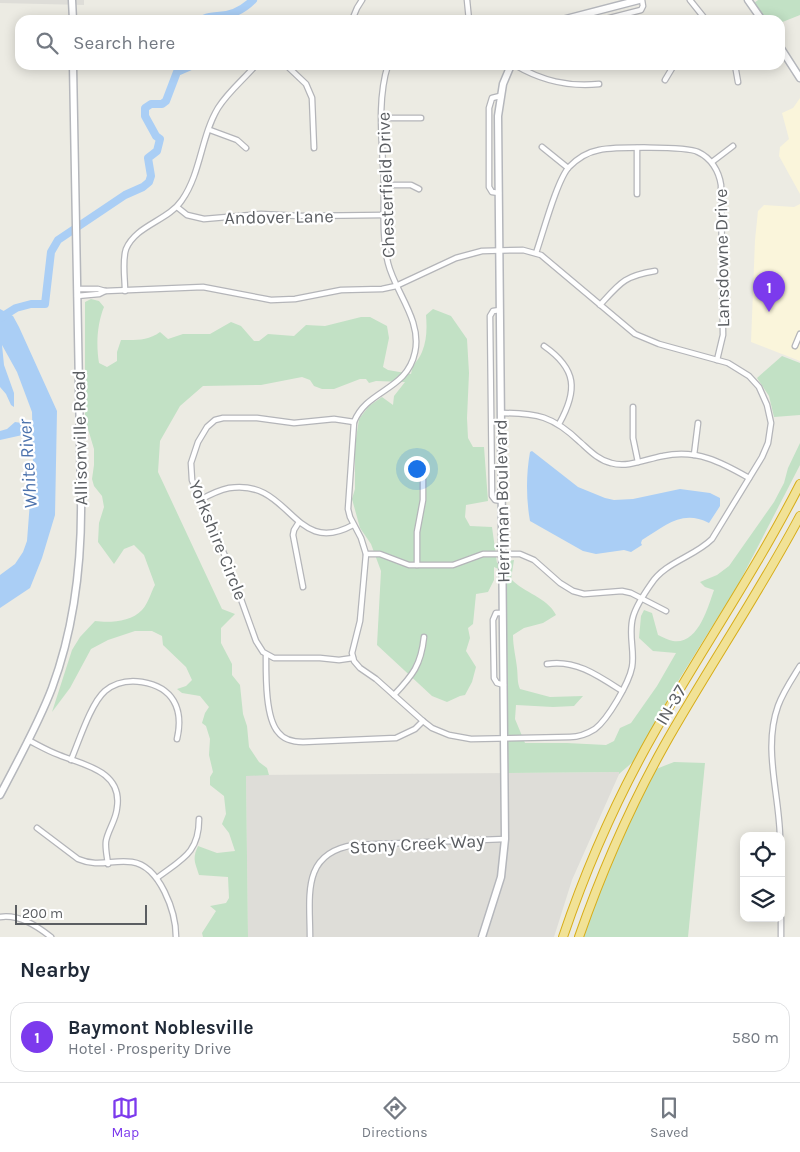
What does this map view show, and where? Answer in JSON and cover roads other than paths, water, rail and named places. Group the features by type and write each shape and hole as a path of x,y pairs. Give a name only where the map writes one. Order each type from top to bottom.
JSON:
{"highway":[{"name":"IN-37","path":"563,937 605,829 643,753 747,581 800,484"},
{"name":"IN-37","path":"579,937 609,858 651,771 800,516"}],"street":[{"path":"72,0 73,15"},
{"path":"354,15 362,0"},
{"path":"467,0 468,15"},
{"path":"582,15 641,0 643,6 641,10 622,15"},
{"path":"690,0 702,15"},
{"path":"748,0 758,15"},
{"path":"785,55 799,78"},
{"name":"Allisonville Road","path":"0,795 48,699 62,658 79,571 81,520 73,70"},
{"path":"125,291 125,254 131,240 138,233 177,207 191,183 218,108 252,70"},
{"path":"291,70 306,84 312,98 314,148"},
{"name":"Chesterfield Drive","path":"354,422 358,412 366,404 392,387 403,376 410,366 416,351 414,326 396,286 386,253 382,118 383,86 387,70"},
{"name":"Herriman Boulevard","path":"482,937 501,877 506,839 498,116 500,96 509,70"},
{"path":"524,70 558,83 599,84"},
{"path":"665,80 671,70"},
{"path":"736,70 738,82"},
{"path":"382,118 421,118"},
{"path":"210,130 237,140 246,148"},
{"path":"536,253 560,183 568,168 583,156 599,150 637,148 689,149 702,154 712,162 733,146"},
{"path":"542,147 568,168"},
{"path":"637,148 637,194"},
{"name":"Lansdowne Drive","path":"712,162 717,170 721,185 723,335 717,360"},
{"path":"384,185 411,185 419,189"},
{"name":"Andover Lane","path":"177,207 187,215 204,219 262,214 300,216 384,215"},
{"path":"77,292 99,294 105,291 184,287 203,288 277,300 295,299 341,290 396,286 464,255 482,251 523,250 545,257 627,329 645,339 739,368 761,390 769,413 771,428 768,443 762,457 712,539 700,549 661,571 651,582 635,611 632,621 632,666 629,677 600,724 586,734 570,737 457,738 439,732 422,721 394,695 360,668 354,658 353,646 360,620 366,554 361,538 353,525 348,505 354,422"},
{"path":"600,305 622,282 636,275 655,271"},
{"path":"500,310 492,312 490,326 492,496 495,500 502,501"},
{"path":"795,346 800,334"},
{"path":"544,346 556,354 564,364 572,385 570,401 559,424"},
{"path":"634,408 633,438 638,462"},
{"path":"501,413 532,414 546,417 568,430 592,453 604,461 621,465 664,455 694,455 720,462 749,478"},
{"name":"Yorkshire Circle","path":"266,655 256,641 228,563 192,480 190,470 192,459 201,435 215,420 223,418 238,417 294,423 334,418 354,422"},
{"path":"694,455 698,423"},
{"path":"417,565 417,532 423,500 423,464"},
{"path":"200,500 224,489 249,488 275,499 299,522 314,532 325,534 341,531 353,525"},
{"path":"299,522 293,535 303,587"},
{"path":"366,554 380,554 406,564 417,565 456,564 480,555 520,554 534,560 568,588 591,594 626,592 666,611"},
{"path":"394,695 412,676 419,663 424,637"},
{"path":"354,658 339,660 274,658 266,655 271,718 278,732 288,740 303,742 396,738 415,729 422,721"},
{"path":"546,664 557,662 580,667 622,690"},
{"path":"780,832 780,816 772,758 773,726 781,697 800,666"},
{"path":"71,760 100,696 109,688 125,682 152,684 158,686 170,696 175,703 180,719 177,739"},
{"path":"28,740 71,760 100,770 109,779 115,789 118,808 106,841 108,864"},
{"path":"157,878 185,857 194,847 199,834 199,818"},
{"path":"37,828 78,859 96,864 122,861 135,862 149,870 157,878 173,917 176,937"},
{"name":"Stony Creek Way","path":"310,937 310,886 313,874 322,859 338,848 354,845 506,839"},
{"path":"0,917 18,918 40,928 51,937"},
{"path":"781,922 781,937"}],"water":[{"path":"0,309 13,316 57,411 55,515 42,558 30,588 0,608 0,575 15,564 23,552 27,541 33,462 32,412 17,372 2,345 4,365 14,393 14,407 0,387"},
{"path":"15,422 22,423 27,434 0,440 0,431 7,429"},
{"path":"532,451 578,487 605,498 614,500 633,499 680,489 710,493 720,498 720,506 709,523 690,518 674,521 642,540 642,545 631,552 624,550 596,554 583,551 530,521 527,478 530,452"}],"waterway":[{"path":"227,15 245,7 253,0"},
{"path":"0,318 16,308 31,304 45,304 51,252 58,240 125,195 143,187 149,182 151,176 148,158 157,151 160,139 156,136 145,116 145,108 151,104 162,104 166,101 177,72 182,70"}],"place":[{"name":"Baymont Noblesville","path":"769,312"}],"water label":[{"name":"White River","path":"27,464"}]}
